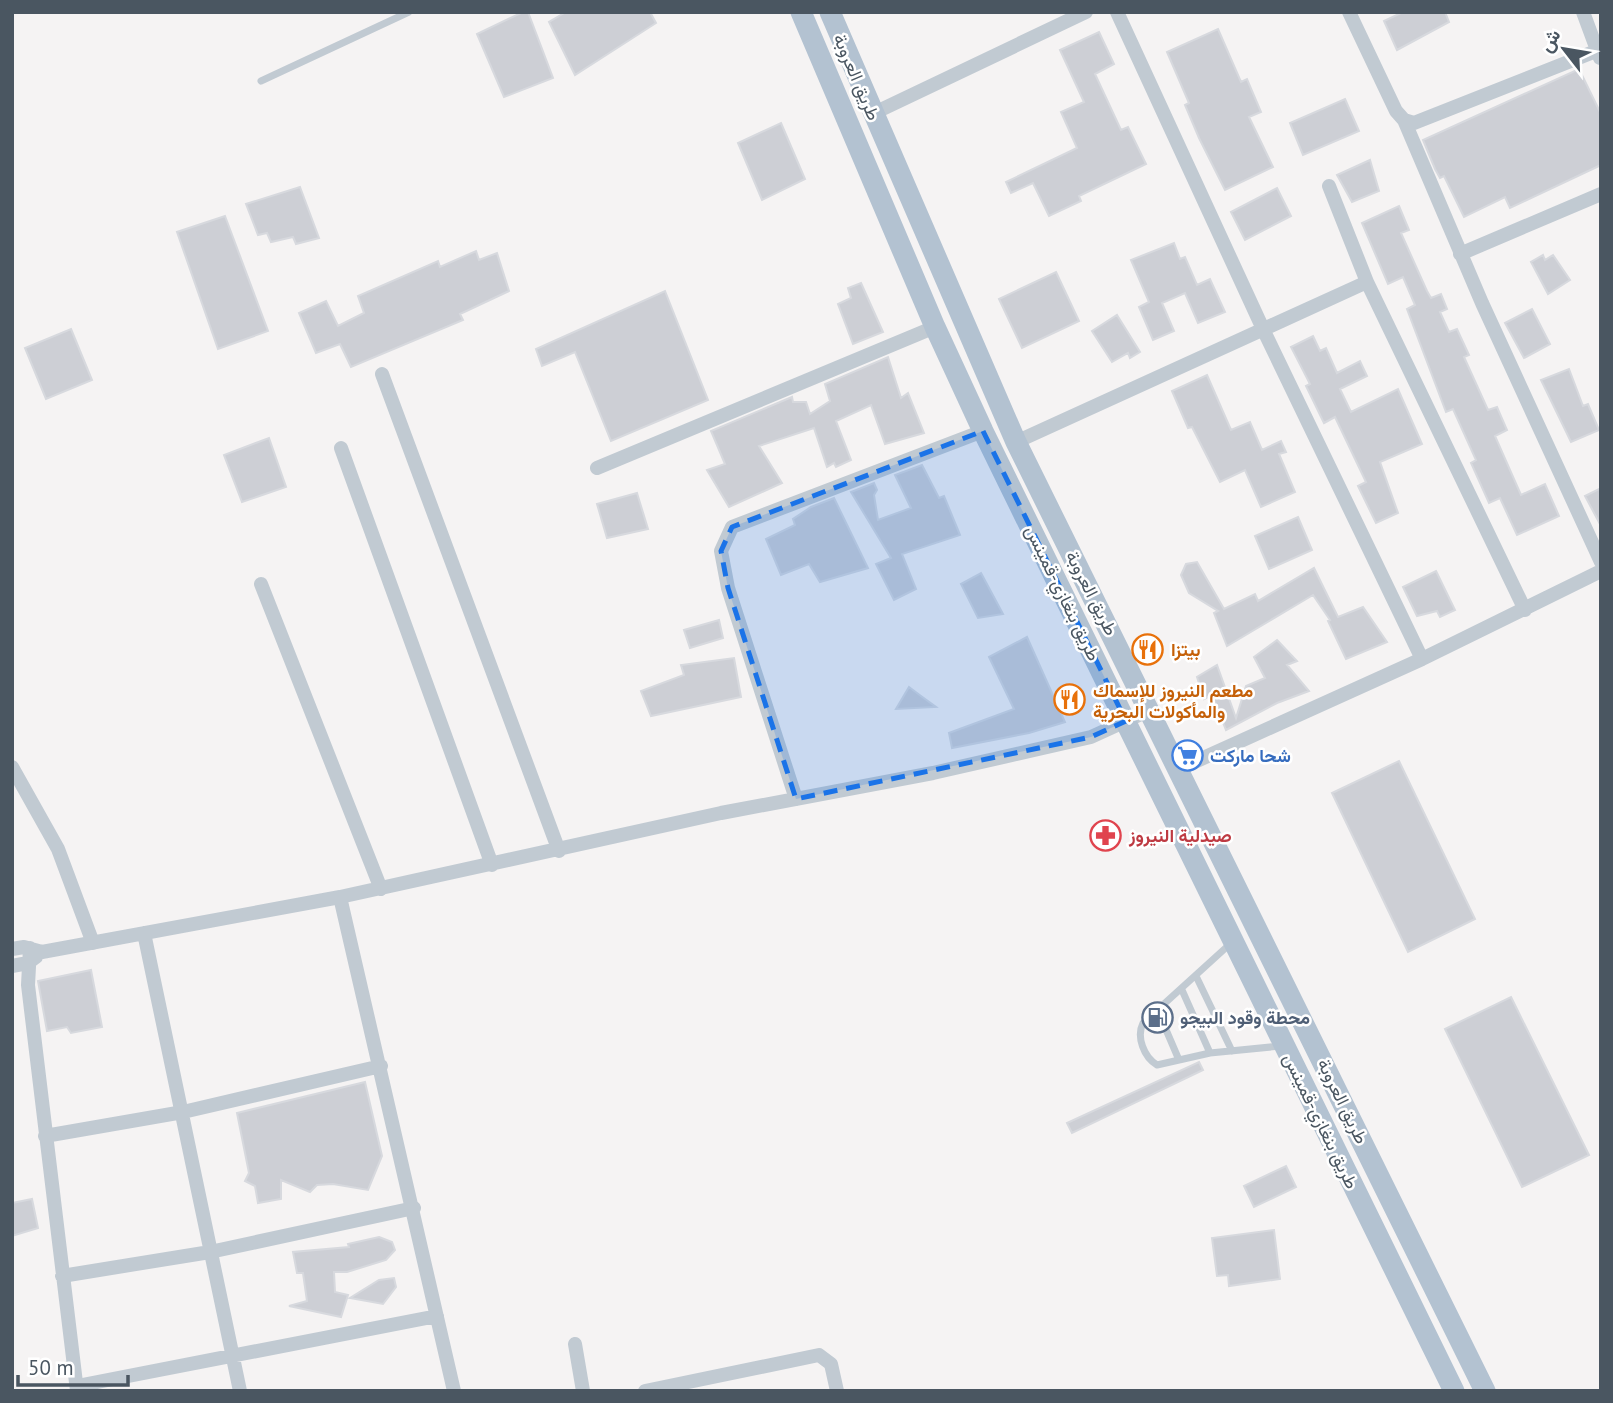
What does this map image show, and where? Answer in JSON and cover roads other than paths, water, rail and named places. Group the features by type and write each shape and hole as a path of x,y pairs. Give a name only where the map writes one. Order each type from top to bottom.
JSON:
{"main road":[{"name":"طريق بنغازي-قمينس","path":"801,12 935,327 983,431 1454,1391"},
{"name":"طريق العروبة","path":"830,12 1016,442 1485,1391"}],"street":[{"path":"872,114 1086,12"},
{"path":"1117,12 1263,330 1422,659"},
{"path":"1349,12 1396,111 1404,120 1461,254 1601,562"},
{"path":"1404,120 1414,123 1430,119 1599,53 1583,12"},
{"path":"1329,187 1367,282 1525,610"},
{"path":"1461,254 1601,194"},
{"path":"1016,442 1367,282"},
{"path":"597,468 935,327"},
{"path":"382,374 559,851"},
{"path":"796,799 728,588 721,551 732,527 983,431"},
{"path":"341,448 492,864"},
{"path":"1179,769 1422,659 1601,571"},
{"path":"261,584 381,888"},
{"path":"12,967 33,954 340,897 796,799 933,774 1078,740 1150,710"},
{"path":"12,767 58,849 93,943"},
{"path":"340,897 414,1208 454,1391"},
{"path":"144,933 240,1391"},
{"path":"12,949 33,954"},
{"path":"33,954 28,985 77,1388 437,1316"},
{"path":"45,1136 183,1112 381,1066"},
{"path":"62,1276 211,1252 414,1208"},
{"path":"575,1344 583,1391"},
{"path":"645,1391 709,1384 820,1355 831,1364 837,1391"}],"lane":[{"path":"261,81 410,12"},
{"path":"1233,941 1139,1031 1150,1061 1157,1065 1210,1053 1284,1046"},
{"path":"1196,976 1232,1051"},
{"path":"1182,990 1210,1053"},
{"path":"1158,1011 1179,1060"}],"place":[{"name":"بيتزا","path":"1148,649"},
{"name":"مطعم النيروز للإسماك والمأكولات البحرية","path":"1070,700"},
{"name":"شحا ماركت","path":"1187,755"},
{"name":"صيدلية النيروز","path":"1106,835"},
{"name":"محطة وقود البيجو","path":"1157,1017"}]}
